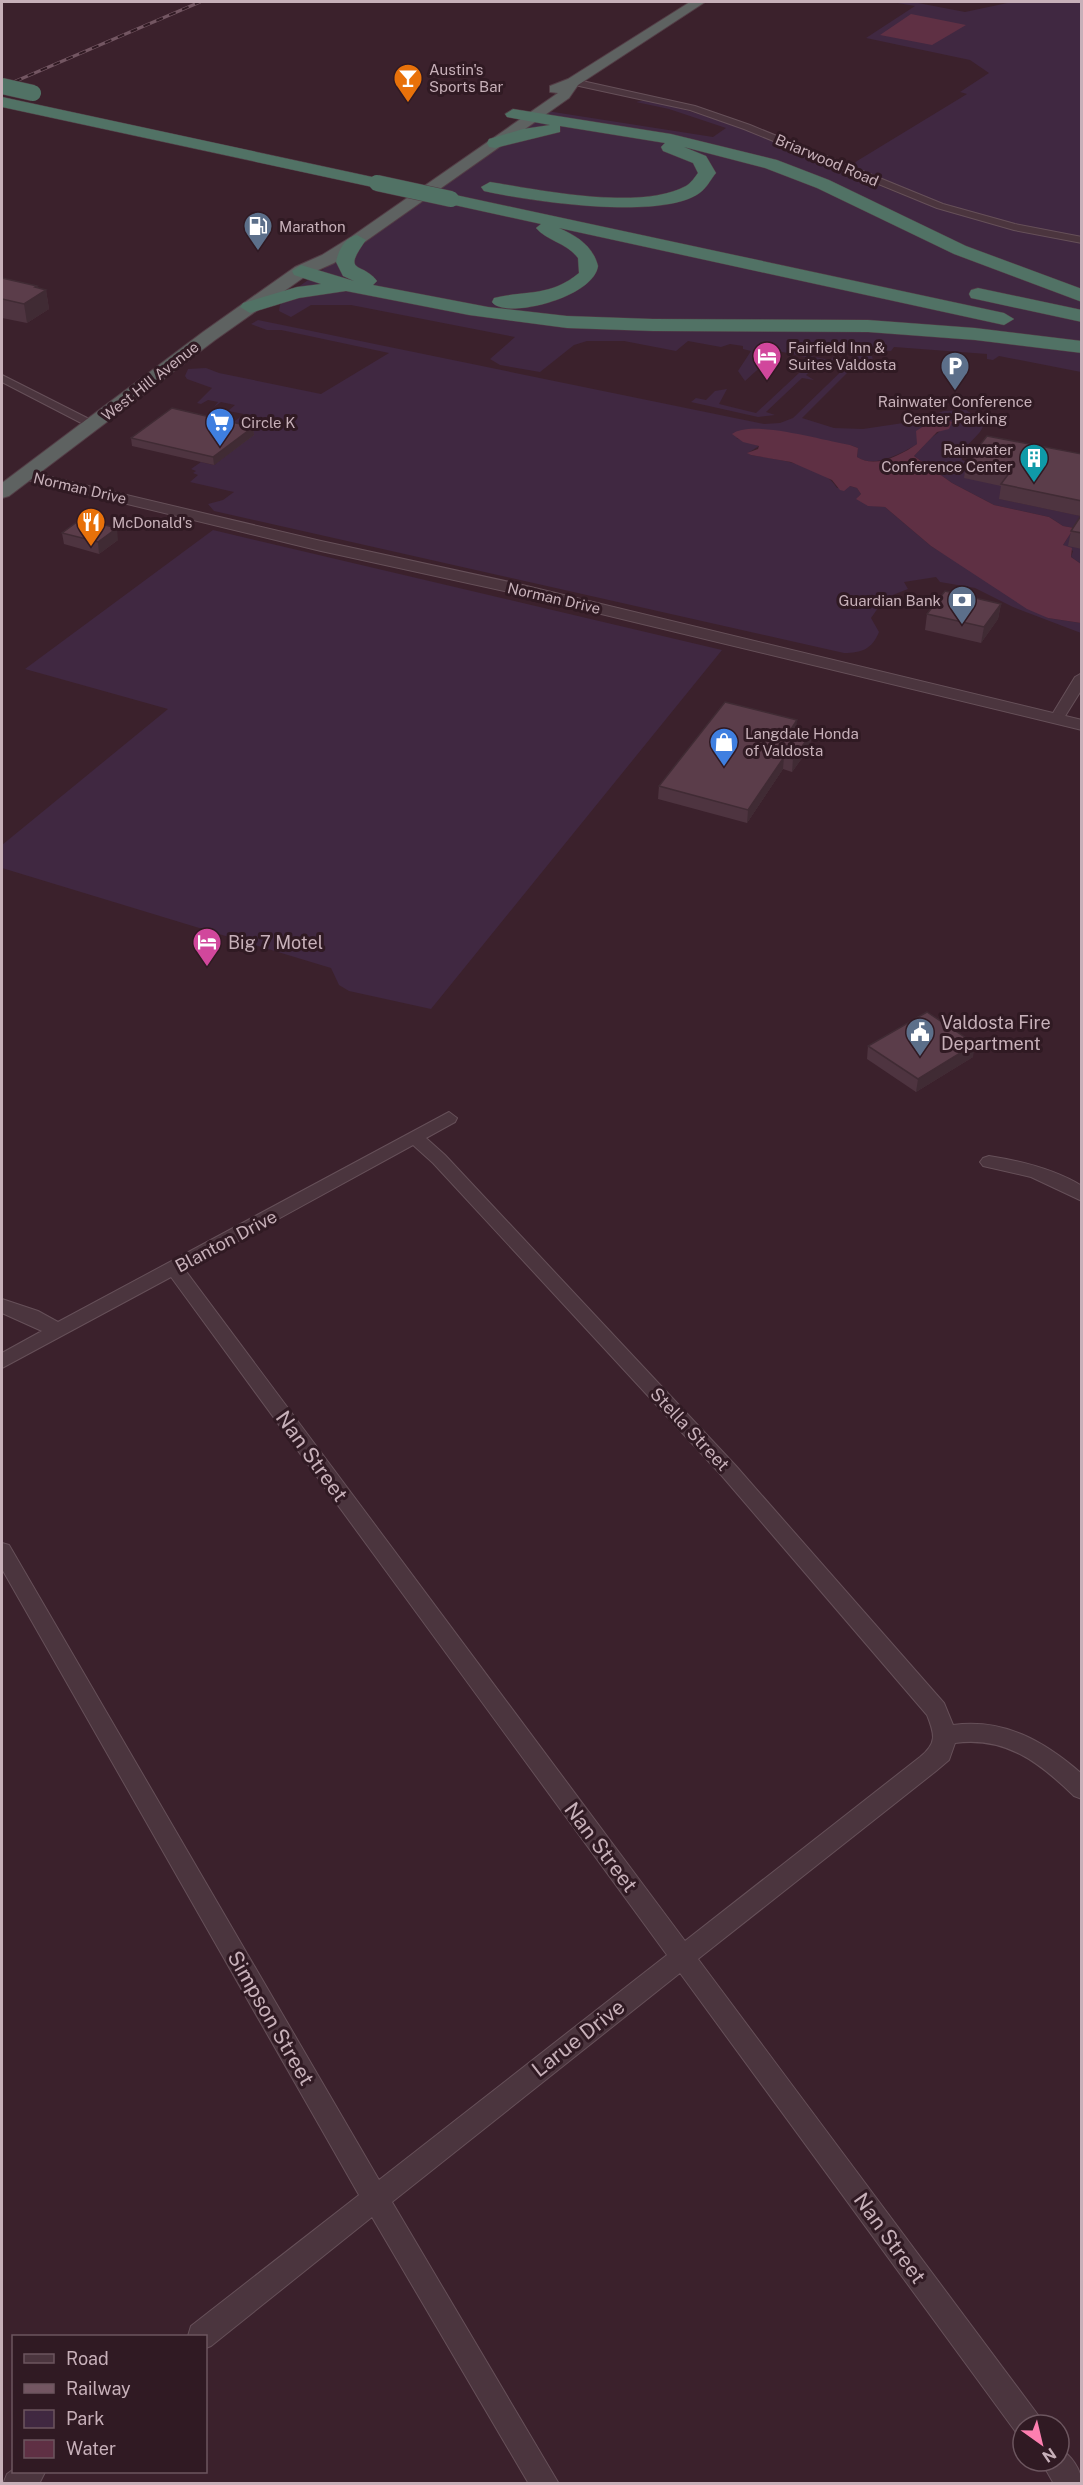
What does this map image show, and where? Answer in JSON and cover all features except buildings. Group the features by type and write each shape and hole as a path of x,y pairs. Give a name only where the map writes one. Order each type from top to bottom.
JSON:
{"highway":[{"name":"West Hill Avenue","path":"2,492 300,271 328,259 357,240 495,143 524,117 543,94 573,82 698,2"},
{"name":"West Hill Avenue","path":"300,271 312,255 524,117 558,99 573,82"},
{"path":"2,86 200,128"},
{"path":"558,99 557,107 561,115 575,127"},
{"path":"6,103 1082,336"},
{"path":"469,184 571,199 624,202 672,197 697,187 707,173 703,164 687,153 524,117"},
{"path":"495,143 540,130 575,127 709,147 771,164 823,184 960,250 1082,296"},
{"path":"417,173 640,221"},
{"path":"250,307 312,290 362,284 469,300 509,302 557,294 575,286 588,275 590,262 578,246 553,232 497,209"},
{"path":"357,240 347,253 345,262 350,272 362,284"},
{"path":"300,271 489,314 568,322 885,327 978,334 1082,347"},
{"path":"960,290 1082,316"}],"street":[{"name":"Briarwood Road","path":"573,82 692,108 747,127 940,206 1005,225 1082,240"},
{"path":"2,378 93,425"},
{"name":"Norman Drive","path":"25,475 1082,725"},
{"path":"1057,718 1082,677"},
{"name":"Blanton Drive","path":"2,1361 449,1118"},
{"name":"Stella Street","path":"415,1138 447,1168 729,1471 936,1710 946,1735"},
{"path":"989,1162 1023,1167 1071,1187 1082,1195"},
{"name":"Nan Street","path":"174,1268 1019,2413"},
{"path":"2,1306 31,1316 59,1331"},
{"name":"Simpson Street","path":"2,1551 376,2198 545,2484"},
{"path":"946,1735 986,1732 1019,1745 1061,1768 1082,1789"},
{"name":"Larue Drive","path":"204,2335 928,1764 941,1752 946,1735"},
{"path":"17,2484 30,2473"}],"green space":[{"path":"892,2 913,2 965,12 1012,2 1081,2 1081,237 998,220 951,207 851,167 857,161 967,94 960,92 989,73 970,60 866,38 915,6"},
{"path":"646,100 747,131 931,206 995,224 1081,243 1081,372 999,356 993,360 987,359 987,354 894,347 891,351 805,344 801,354 830,360 834,356 838,357 831,363 819,362 806,375 814,380 802,378 766,412 775,415 758,417 691,402 696,398 706,400 715,391 727,389 719,404 756,413 814,359 778,351 745,381 738,371 751,351 743,349 743,346 730,344 721,347 688,341 676,351 624,341 587,341 574,345 540,372 500,365 490,359 515,337 351,305 311,305 291,317 279,311 280,305 294,290 547,111 713,137 726,128 669,109 636,102"},
{"path":"258,320 764,424 780,423 793,418 857,356 872,356 873,360 861,359 802,418 834,428 863,429 910,422 944,411 966,410 984,422 980,432 964,449 962,460 975,465 1007,487 1000,499 1081,516 1081,564 1071,557 1073,551 1063,545 1074,528 1063,526 1049,517 994,505 952,483 914,456 931,438 952,422 905,451 879,461 867,461 857,457 858,448 850,445 736,438 759,446 748,453 751,455 798,464 831,480 837,488 850,486 857,488 861,494 858,497 874,506 885,507 931,546 1048,618 1081,623 1081,633 1013,607 975,588 940,582 936,577 904,582 908,589 885,598 871,618 879,632 870,646 861,651 844,653 214,511 208,504 223,500 234,492 190,482 198,475 191,469 201,462 214,465 253,435 226,428 244,414 228,411 235,405 221,402 214,407 218,402 208,400 201,404 197,403 212,388 187,379 185,376 188,369 206,368 219,373 321,394 389,353 281,330 267,330 251,324"},
{"path":"213,530 722,650 431,1009 349,991 339,985 331,968 2,868 2,845 168,709 25,669"}],"water":[{"path":"911,14 966,25 932,45 880,35"},
{"path":"947,420 952,422 949,429 937,432 914,456 952,483 994,505 1049,517 1063,526 1074,528 1063,545 1072,548 1071,557 1081,564 1081,623 1048,618 1027,609 931,546 885,507 868,506 856,499 861,494 857,488 850,486 844,491 840,490 832,480 791,462 751,455 747,453 758,449 759,446 743,442 732,434 755,429 789,432 850,445 858,448 857,457 872,462 896,456 917,444 916,431 924,426"}],"railway":[{"path":"2,87 200,2"}],"place":[{"name":"Austin's Sports Bar","path":"408,104"},
{"name":"Marathon","path":"258,252"},
{"name":"Fairfield Inn & Suites Valdosta","path":"767,382"},
{"name":"Rainwater Conference Center Parking","path":"955,392"},
{"name":"Circle K","path":"220,448"},
{"name":"Rainwater Conference Center","path":"1034,484"},
{"name":"McDonald's","path":"91,548"},
{"name":"Guardian Bank","path":"962,626"},
{"name":"Langdale Honda of Valdosta","path":"724,768"},
{"name":"Big 7 Motel","path":"207,968"},
{"name":"Valdosta Fire Department","path":"920,1058"}]}
